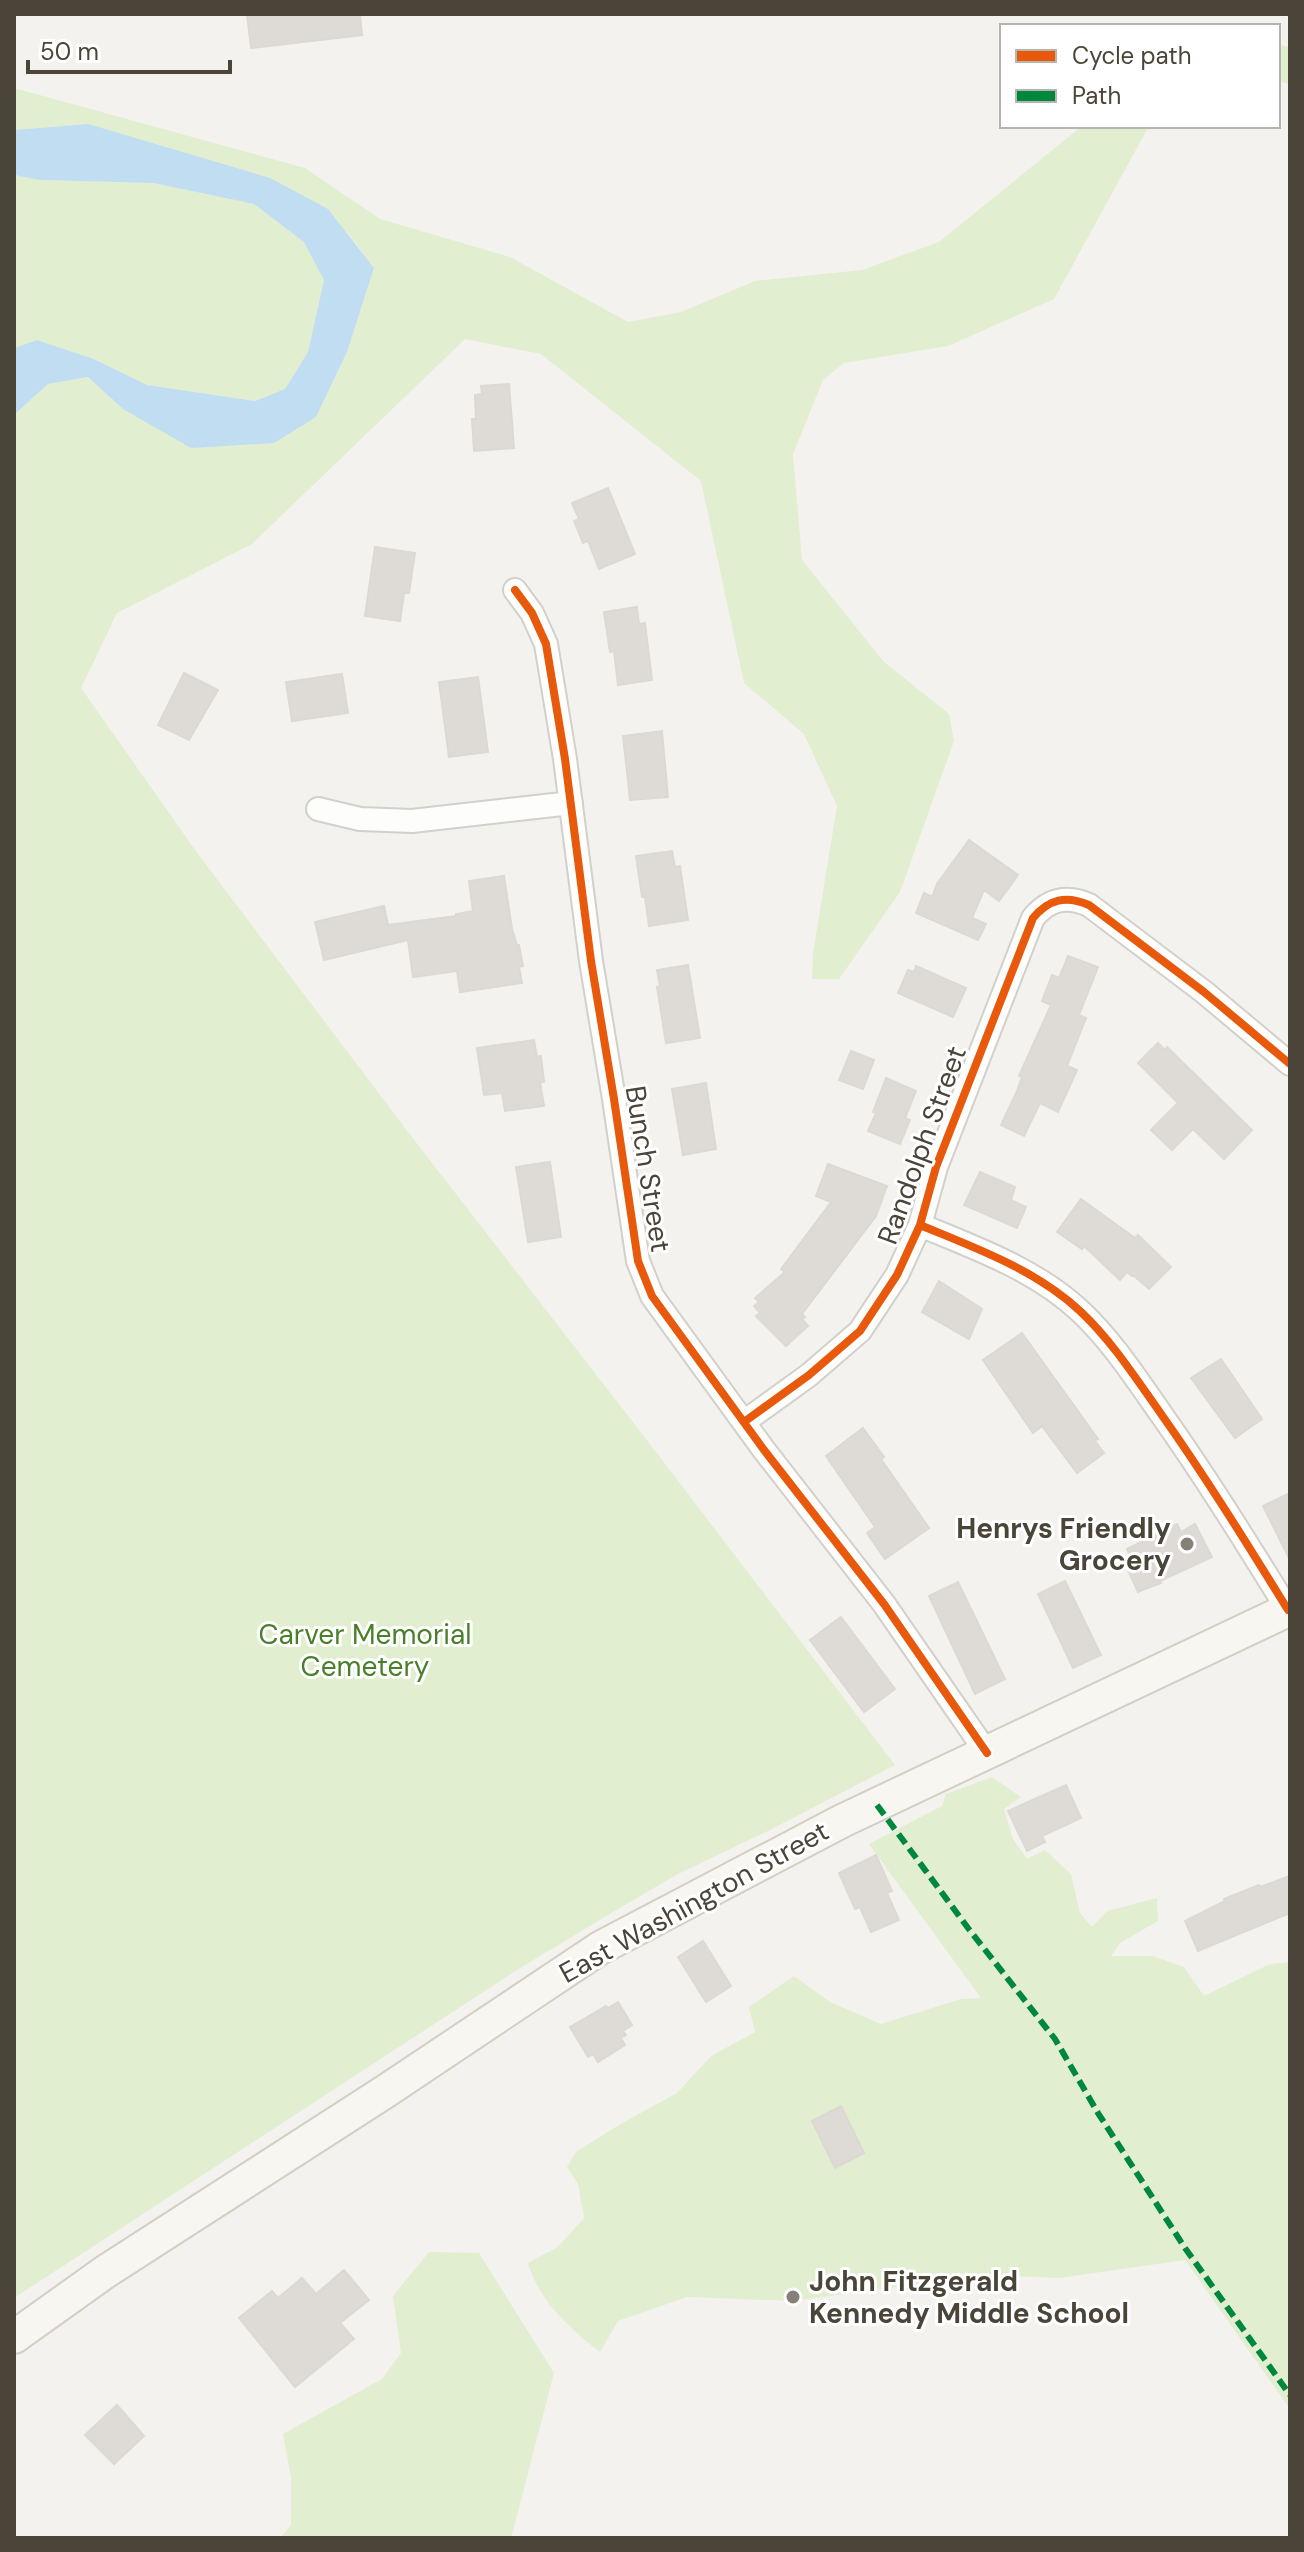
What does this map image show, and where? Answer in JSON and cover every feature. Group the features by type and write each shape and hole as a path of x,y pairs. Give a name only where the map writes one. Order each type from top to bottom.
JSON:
{"main road":[{"name":"East Washington Street","path":"14,2337 105,2272 386,2091 600,1948 842,1821 1289,1609"}],"street":[{"name":"Bunch Street","path":"515,590 532,613 546,644 638,1261 652,1296 884,1604 987,1753"},
{"path":"318,809 360,819 412,821 571,803"},
{"name":"Randolph Street","path":"744,1422 809,1375 860,1331 897,1275 920,1225 936,1167 1033,918 1049,903 1065,899 1089,905 1204,992 1290,1064"},
{"path":"920,1225 997,1257 1040,1281 1079,1311 1124,1361 1209,1482 1289,1609"}],"green space":[{"path":"1280,45 1290,47 1290,84 1280,82"},
{"name":"Carver Memorial Cemetery","path":"14,88 305,168 380,219 510,257 628,322 681,312 755,281 862,270 939,242 1080,128 1148,128 1054,299 948,346 844,363 823,380 793,454 802,560 884,662 949,714 954,741 900,892 839,979 812,979 813,953 837,806 804,734 744,683 701,481 541,354 465,339 252,544 117,613 81,688 198,854 408,1132 895,1765 676,1875 517,1970 14,2298 14,415 48,384 88,377 123,409 316,417 347,352 374,268 347,232 88,124 14,130"},
{"path":"14,175 39,180 153,183 254,204 305,242 324,280 308,352 285,389 255,401 147,385 94,359 37,340 14,348"},
{"path":"992,1777 1021,1797 1004,1809 1013,1839 1027,1859 1045,1850 1071,1874 1080,1913 1092,1927 1107,1911 1157,1898 1158,1921 1120,1943 1111,1956 1152,1956 1184,1967 1204,1996 1270,1964 1290,1962 1290,2409 1185,2260 1059,2278 987,2275 793,2301 687,2297 618,2321 600,2352 556,2313 533,2277 528,2263 558,2247 584,2218 578,2184 567,2167 576,2152 677,2093 711,2056 755,2032 749,2007 794,1976 830,2002 881,2024 961,1999 981,1998 869,1844 942,1806 946,1794"},
{"path":"429,2252 479,2253 554,2373 511,2538 280,2538 291,2525 291,2477 283,2434 382,2379 401,2353 393,2296"}],"water":[{"path":"88,124 270,178 328,209 374,268 347,352 316,417 274,443 191,448 123,409 88,377 48,384 14,415 14,348 37,340 94,359 147,385 255,401 285,389 308,352 324,280 304,242 254,204 153,183 39,180 14,175 14,130"}],"building":[{"path":"247,14 360,14 362,35 251,48"},
{"path":"509,384 514,448 474,451 472,419 476,419 475,395 482,394 481,386"},
{"path":"608,488 635,554 599,569 588,541 583,543 574,521 579,519 572,503"},
{"path":"375,547 415,553 409,593 404,593 400,621 365,616"},
{"path":"637,607 639,624 645,623 652,680 618,685 614,651 610,652 604,612"},
{"path":"184,673 218,690 189,740 158,725"},
{"path":"342,674 348,713 292,721 286,682"},
{"path":"478,677 488,752 449,757 439,682"},
{"path":"662,731 668,797 630,800 623,736"},
{"path":"969,840 1018,875 999,901 984,890 972,918 986,924 978,940 916,913 924,893 932,897 937,884"},
{"path":"672,851 675,867 680,866 688,920 649,926 636,856"},
{"path":"504,876 512,929 523,966 519,967 522,983 460,992 457,971 413,977 408,940 324,960 315,922 384,906 388,925 456,916 473,911 469,881"},
{"path":"1068,956 1098,967 1079,1015 1086,1018 1067,1066 1077,1070 1058,1112 1040,1103 1024,1136 1001,1125 1051,1005 1042,1001 1052,975 1059,978"},
{"path":"688,965 700,1038 666,1043 657,970"},
{"path":"916,966 966,988 953,1017 898,993 908,970 914,972"},
{"path":"534,1040 537,1057 541,1056 544,1082 540,1082 544,1106 505,1111 502,1093 484,1095 477,1048"},
{"path":"1158,1043 1165,1050 1167,1047 1252,1130 1224,1159 1193,1129 1172,1150 1151,1130 1178,1103 1138,1063"},
{"path":"851,1051 874,1060 863,1089 839,1080"},
{"path":"886,1078 916,1091 905,1118 910,1120 900,1144 868,1131"},
{"path":"706,1083 716,1149 683,1155 672,1089"},
{"path":"550,1162 561,1237 528,1242 516,1167"},
{"path":"828,1164 887,1186 876,1216 802,1314 808,1326 786,1346 756,1316 760,1313 754,1306 759,1302 755,1298 785,1272 781,1269 831,1202 816,1196"},
{"path":"980,1172 1015,1187 1011,1200 1026,1207 1017,1228 964,1205"},
{"path":"1081,1199 1135,1238 1138,1235 1171,1267 1149,1289 1127,1272 1120,1280 1084,1246 1082,1249 1057,1232"},
{"path":"939,1281 982,1309 969,1339 922,1312"},
{"path":"1022,1333 1098,1439 1095,1441 1104,1453 1077,1473 1042,1426 1033,1433 983,1360"},
{"path":"1221,1359 1262,1419 1235,1438 1191,1378"},
{"path":"863,1428 929,1528 885,1559 867,1533 875,1527 826,1456"},
{"path":"1290,1493 1290,1560 1263,1506"},
{"path":"1177,1524 1181,1532 1195,1524 1212,1557 1138,1592 1123,1559 1130,1557 1127,1549"},
{"path":"1065,1581 1101,1655 1073,1668 1038,1594"},
{"path":"958,1582 1005,1679 975,1694 929,1596"},
{"path":"841,1617 895,1689 864,1712 810,1640"},
{"path":"1066,1785 1081,1818 1042,1836 1045,1842 1027,1851 1008,1811"},
{"path":"876,1855 892,1891 887,1893 899,1920 871,1932 860,1907 855,1909 839,1873"},
{"path":"1290,1876 1290,1913 1198,1951 1185,1921 1224,1899"},
{"path":"703,1941 731,1986 706,2002 678,1957"},
{"path":"618,2002 632,2025 623,2031 626,2035 621,2038 625,2045 598,2062 593,2054 588,2057 570,2027"},
{"path":"841,2106 864,2153 835,2168 812,2121"},
{"path":"344,2270 369,2300 340,2323 354,2339 295,2387 239,2318 272,2291 278,2298 302,2278 316,2294"},
{"path":"117,2405 144,2436 114,2464 85,2435"}],"marked path":[{"path":"877,1805 1055,2039 1098,2113 1185,2248 1290,2395"}],"cycle path":[{"path":"515,590 532,613 546,644 638,1261 652,1296 764,1450 884,1604 987,1753"},
{"path":"744,1422 809,1375 860,1331 897,1275 920,1225 936,1167 1033,918 1045,907 1065,900 1089,905 1204,992 1290,1064"},
{"path":"920,1225 1024,1271 1062,1296 1091,1322 1122,1359 1176,1435 1288,1610"}],"place":[{"name":"Henrys Friendly Grocery","path":"1187,1544"},
{"name":"John Fitzgerald Kennedy Middle School","path":"793,2297"}]}
